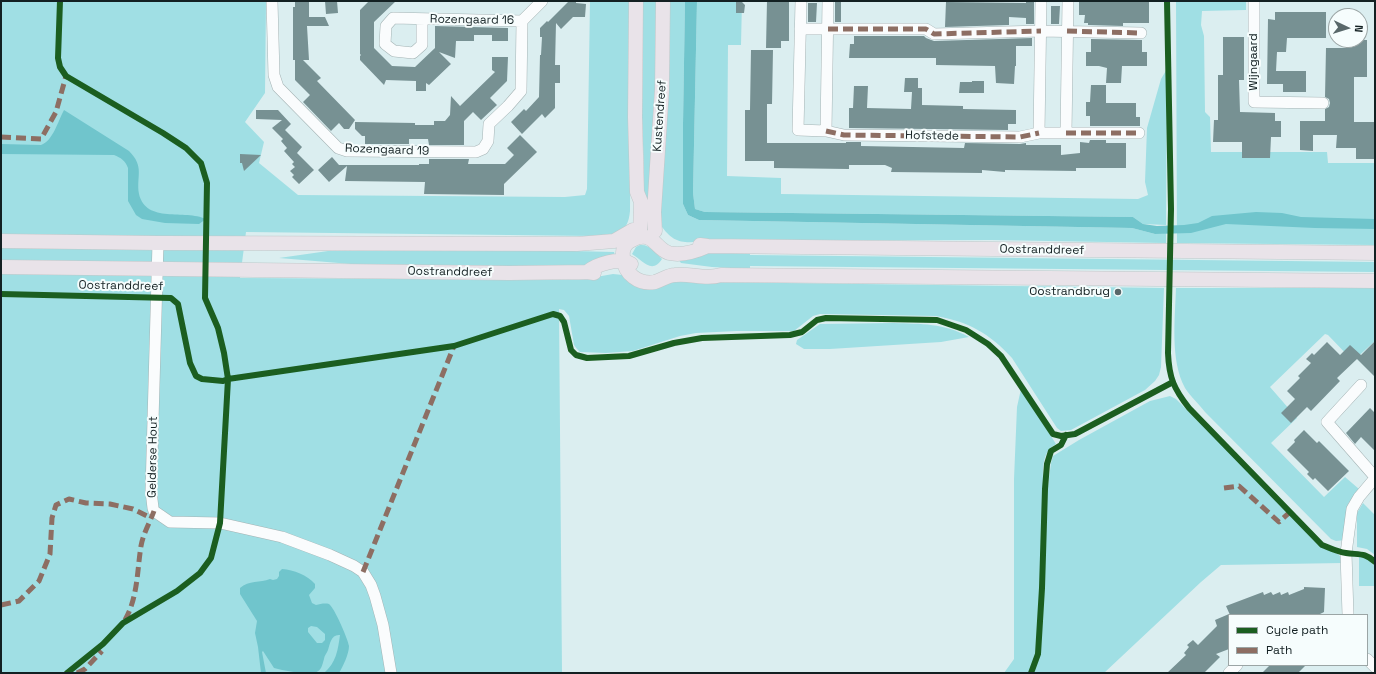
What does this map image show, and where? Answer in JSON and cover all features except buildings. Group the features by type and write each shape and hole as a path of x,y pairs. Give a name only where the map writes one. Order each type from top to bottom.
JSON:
{"main road":[{"name":"Kustendreef","path":"636,1 635,117 638,192 634,202 638,232"},
{"name":"Kustendreef","path":"655,231 654,212 662,88 663,1"},
{"path":"1,241 158,244 577,244 621,243 630,241 638,232 655,231 666,238 670,249 668,271"},
{"path":"638,232 654,240 662,249 670,249"},
{"path":"621,243 624,265 632,276 642,282 653,282 668,271 686,267 721,274 1375,281"},
{"name":"Oostranddreef","path":"670,249 691,252 708,246 1375,253"},
{"name":"Oostranddreef","path":"1,267 595,273 624,265"}],"street":[{"name":"Rozengaard 19","path":"272,1 274,75 278,87 338,148 347,151 476,152 484,149 488,141 489,124 508,106 521,90 522,21"},
{"path":"522,21 542,1"},
{"name":"Hofstede","path":"801,1 798,130 826,131 844,135 1020,137 1039,133 1139,134"},
{"path":"826,131 828,1"},
{"path":"1039,133 1041,1"},
{"path":"1066,133 1068,1"},
{"name":"Wijngaard","path":"1254,1 1254,102 1323,103"},
{"name":"Rozengaard 16","path":"422,19 522,21"},
{"path":"800,29 926,29 934,34 1041,31 1141,33"},
{"name":"Gelderse Hout","path":"158,244 151,491 154,511 170,522 220,523 282,537 330,555 354,566 363,572 371,585 375,596 383,625 391,673"},
{"path":"1348,614 1346,553 1352,509 1359,497 1375,477 1327,422 1361,385"}],"shaded area":[{"path":"1,1 266,1 265,93 245,122 264,142 259,163 298,195 565,197 585,195 587,189 590,1 631,1 630,211 627,224 620,232 596,236 246,232 240,278 579,280 613,274 710,282 1164,288 1161,367 1159,375 1145,390 1071,430 1061,431 1057,428 1012,358 1003,349 987,335 968,325 936,316 820,314 813,316 794,331 696,333 680,336 633,351 606,353 580,352 574,345 569,316 564,310 559,309 562,673 1,673"},
{"path":"643,1 657,1 656,118 648,222 644,220 642,117"},
{"path":"670,1 685,1 683,204 688,215 699,220 1132,228 1155,234 1166,233 1166,243 991,240 686,242 675,239 665,231 660,224 669,66"},
{"path":"685,1 697,1 693,193 695,209 705,212 1133,217 1143,224 1157,226 1184,225 1198,223 1212,216 1256,212 1282,213 1301,217 1375,219 1375,229 1226,224 1191,233 1155,234 1132,228 699,220 688,215 683,204"},
{"path":"697,1 742,1 741,45 728,45 727,176 781,178 781,194 1138,199 1148,195 1145,182 1147,128 1161,79 1167,69 1166,225 1143,224 1133,217 705,212 695,209 693,193"},
{"path":"1176,1 1246,1 1246,10 1202,11 1201,25 1204,36 1205,112 1210,117 1211,152 1327,152 1328,163 1375,163 1375,245 1177,243"},
{"path":"64,110 129,151 137,162 139,172 139,194 143,203 149,209 167,214 197,216 206,219 199,224 165,223 142,219 136,215 128,201 128,168 126,163 114,155 1,154 1,144 41,145 45,143 55,130"},
{"path":"640,245 650,247 662,259 658,264 654,266 647,265 632,254 636,247"},
{"path":"531,250 614,252 615,257 578,267 363,265 279,258 328,251"},
{"path":"715,252 750,253 750,255 1375,262 1375,272 750,266 750,269 712,267 681,263 678,259 682,256"},
{"path":"1176,288 1375,288 1375,341 1353,361 1328,335 1325,334 1270,387 1297,418 1271,443 1324,497 1345,477 1359,489 1348,504 1346,540 1336,541 1331,539 1189,394 1180,377 1175,352 1174,326"},
{"path":"894,323 932,325 951,329 969,337 941,342 830,349 804,349 796,344 797,340 820,324"},
{"path":"1021,389 1056,444 1051,447 1045,457 1043,468 1043,485 1048,486 1053,456 1150,401 1170,396 1176,399 1312,535 1326,547 1339,555 1343,560 1343,563 1221,565 1104,673 1004,673 1014,659 1014,479 1017,407"},
{"path":"1363,503 1375,515 1375,555 1367,549 1357,547 1357,513"},
{"path":"1359,557 1366,558 1375,566 1375,586 1359,586"},
{"path":"282,569 291,570 308,578 315,584 315,588 309,595 312,603 316,605 329,604 334,611 344,630 349,646 347,656 339,673 324,673 334,661 340,635 335,636 331,640 321,668 317,672 299,673 274,668 263,651 266,673 261,673 255,633 257,621 240,594 240,588 243,585 251,583 277,579 279,572","holes":["311,626 317,627 325,634 325,640 322,643 317,643 308,632 308,628"]}],"marked path":[{"path":"828,29 926,29 934,34 1041,31"},
{"path":"1067,31 1141,33"},
{"path":"1,137 41,139 56,112 66,76"},
{"path":"826,131 844,135 1020,137 1039,133"},
{"path":"1066,133 1139,133"},
{"path":"363,572 454,346"},
{"path":"1224,488 1239,486 1279,522 1290,512"},
{"path":"1,605 19,601 39,581 50,554 52,518 56,505 69,499 86,503 110,504 133,509 151,518"},
{"path":"125,620 135,593 142,542 154,511"},
{"path":"77,673 85,669 102,651"}],"cycle path":[{"path":"60,1 58,58 60,67 66,76 163,133 186,148 201,163 207,183 205,298 218,328 228,379 220,523 211,558 200,573 177,591 123,623 103,644 67,673"},
{"path":"1167,1 1171,209 1168,353 1173,383 1189,408 1322,545 1340,552 1365,555 1375,562"},
{"path":"1,294 171,298 178,304 190,363 196,376 202,379 223,381 228,379 454,346 553,314 560,316 564,322 571,350 576,355 587,358 629,356 674,343 702,338 790,335 802,332 817,320 826,318 937,320 966,330 988,344 1001,356 1053,434 1061,436 1075,434 1173,382"},
{"path":"1031,673 1038,654 1047,464 1051,451 1061,445 1066,435"}],"place":[{"name":"Oostrandbrug","path":"1118,292"}]}
